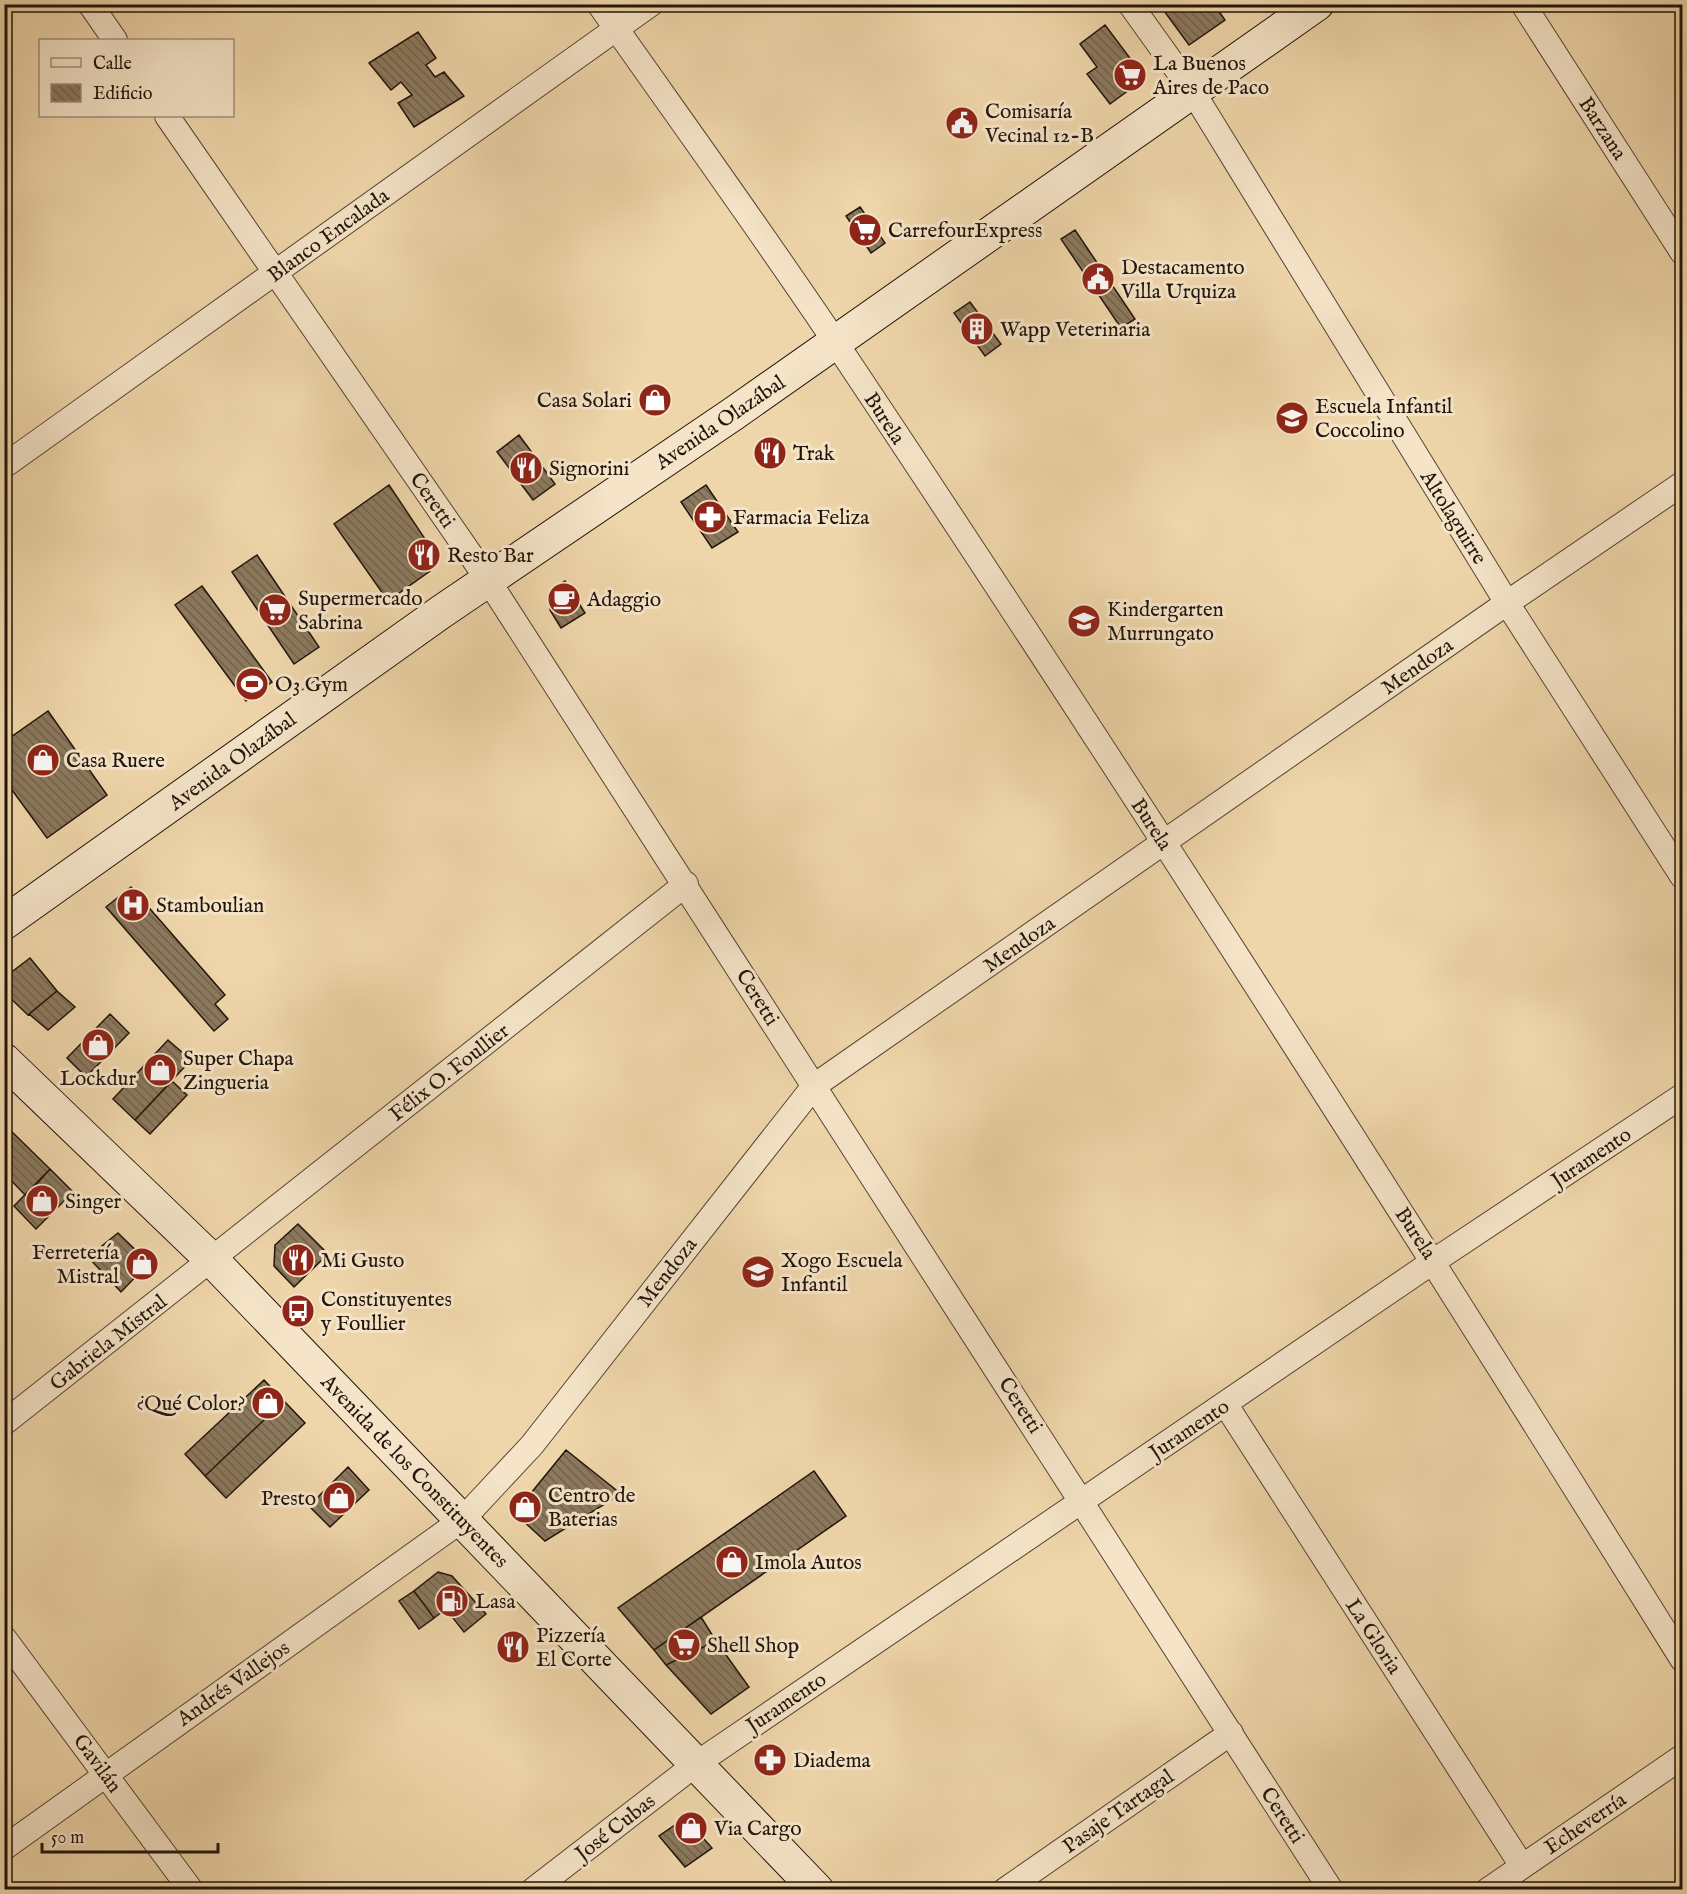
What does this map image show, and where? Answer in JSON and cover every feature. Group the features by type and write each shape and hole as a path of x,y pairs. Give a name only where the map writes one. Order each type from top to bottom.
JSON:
{"main road":[{"name":"Avenida Olazábal","path":"9,912 836,342 1317,4"},
{"name":"Avenida de los Constituyentes","path":"4,1060 212,1260 817,1890"}],"street":[{"path":"90,4 114,39"},
{"name":"Burela","path":"599,4 836,342 1434,1261 1683,1659"},
{"name":"Blanco Encalada","path":"4,466 651,4"},
{"name":"Altolaguirre","path":"1130,4 1193,92 1507,603 1683,876"},
{"name":"Barzana","path":"1523,4 1683,252"},
{"name":"Ceretti","path":"168,117 488,580 686,884 1331,1890"},
{"name":"Mendoza","path":"462,1520 531,1445 814,1086 1507,603 1683,484"},
{"name":"Félix O. Foullier","path":"212,1260 686,884"},
{"name":"Juramento","path":"696,1764 1226,1405 1434,1261 1683,1096"},
{"name":"Gabriela Mistral","path":"4,1423 212,1260"},
{"name":"La Gloria","path":"1226,1405 1522,1866"},
{"name":"Andrés Vallejos","path":"4,1848 462,1520"},
{"name":"Gavilán","path":"4,1638 191,1890"},
{"name":"Pasaje Tartagal","path":"1005,1890 1231,1733"},
{"name":"Echeverría","path":"1488,1890 1683,1757"},
{"name":"José Cubas","path":"534,1890 696,1764"}],"building":[{"path":"1159,4 1214,4 1225,20 1189,45"},
{"path":"1105,25 1145,78 1110,104 1087,74 1097,67 1080,44"},
{"path":"418,32 436,58 426,65 435,77 444,72 464,96 414,127 398,103 412,95 401,82 391,90 369,63"},
{"name":"CarrefourExpress","path":"860,207 885,243 871,253 846,216"},
{"name":"Destacamento Villa Urquiza","path":"1075,230 1135,319 1121,328 1061,239"},
{"name":"Wapp Veterinaria","path":"970,302 1001,344 985,356 954,313"},
{"name":"Signorini","path":"519,435 555,484 533,500 497,452"},
{"path":"389,485 431,548 430,571 388,601 334,524"},
{"name":"Farmacia Feliza","path":"706,485 738,532 712,548 681,502"},
{"name":"Supermercado Sabrina","path":"257,555 319,647 294,664 232,572"},
{"name":"Adaggio","path":"565,581 585,613 561,628 550,610 553,588"},
{"path":"202,586 272,682 246,701 175,605"},
{"name":"Casa Ruere","path":"48,711 107,795 47,838 4,779 4,742"},
{"path":"131,887 225,995 215,1004 228,1019 214,1031 106,907"},
{"path":"30,958 57,991 28,1015 5,993 5,977"},
{"path":"57,991 75,1007 48,1030 29,1014"},
{"name":"Lockdur","path":"110,1014 129,1033 86,1077 67,1058"},
{"name":"Super Chapa Zingueria","path":"168,1040 191,1060 135,1120 113,1099"},
{"path":"172,1081 187,1095 150,1134 135,1120"},
{"path":"8,1128 50,1169 26,1196 4,1173 4,1131"},
{"name":"Singer","path":"50,1169 73,1192 36,1229 14,1206"},
{"name":"Mi Gusto","path":"298,1224 328,1254 294,1287 274,1266 275,1245"},
{"path":"118,1233 145,1259 146,1266 121,1292 88,1257"},
{"path":"264,1380 284,1401 205,1476 185,1454"},
{"path":"284,1401 305,1423 226,1498 205,1476"},
{"path":"566,1450 621,1494 545,1541 520,1518 518,1509"},
{"name":"Presto","path":"348,1467 369,1490 330,1527 309,1506"},
{"name":"Imola Autos","path":"814,1471 846,1516 654,1650 618,1608"},
{"path":"438,1572 452,1576 486,1614 464,1632 446,1609 434,1618 414,1591"},
{"path":"414,1591 434,1618 419,1629 399,1601"},
{"name":"Shell Shop","path":"701,1617 716,1641 666,1665 654,1650"},
{"path":"716,1641 749,1687 711,1714 666,1665"},
{"path":"688,1821 712,1848 685,1867 659,1836 678,1823"}],"place":[{"name":"La Buenos Aires de Paco","path":"1130,75"},
{"name":"Comisaría Vecinal 12-B","path":"962,123"},
{"name":"CarrefourExpress","path":"865,230"},
{"name":"Destacamento Villa Urquiza","path":"1098,279"},
{"name":"Wapp Veterinaria","path":"977,329"},
{"name":"Casa Solari","path":"655,400"},
{"name":"Escuela Infantil Coccolino","path":"1292,418"},
{"name":"Trak","path":"770,453"},
{"name":"Signorini","path":"526,468"},
{"name":"Farmacia Feliza","path":"710,517"},
{"name":"Resto Bar","path":"424,555"},
{"name":"Adaggio","path":"564,599"},
{"name":"Supermercado Sabrina","path":"275,610"},
{"name":"Kindergarten Murrungato","path":"1084,621"},
{"name":"O3 Gym","path":"252,684"},
{"name":"Casa Ruere","path":"43,760"},
{"name":"Stamboulian","path":"133,905"},
{"name":"Lockdur","path":"98,1045"},
{"name":"Super Chapa Zingueria","path":"160,1070"},
{"name":"Singer","path":"42,1201"},
{"name":"Mi Gusto","path":"298,1260"},
{"name":"Ferretería Mistral","path":"142,1264"},
{"name":"Xogo Escuela Infantil","path":"758,1272"},
{"name":"Constituyentes y Foullier","path":"298,1311"},
{"name":"¿Qué Color?","path":"268,1403"},
{"name":"Presto","path":"339,1498"},
{"name":"Centro de Baterias","path":"525,1507"},
{"name":"Imola Autos","path":"732,1562"},
{"name":"Lasa","path":"452,1601"},
{"name":"Shell Shop","path":"684,1645"},
{"name":"Pizzería El Corte","path":"513,1647"},
{"name":"Diadema","path":"770,1760"},
{"name":"Via Cargo","path":"691,1828"}]}
